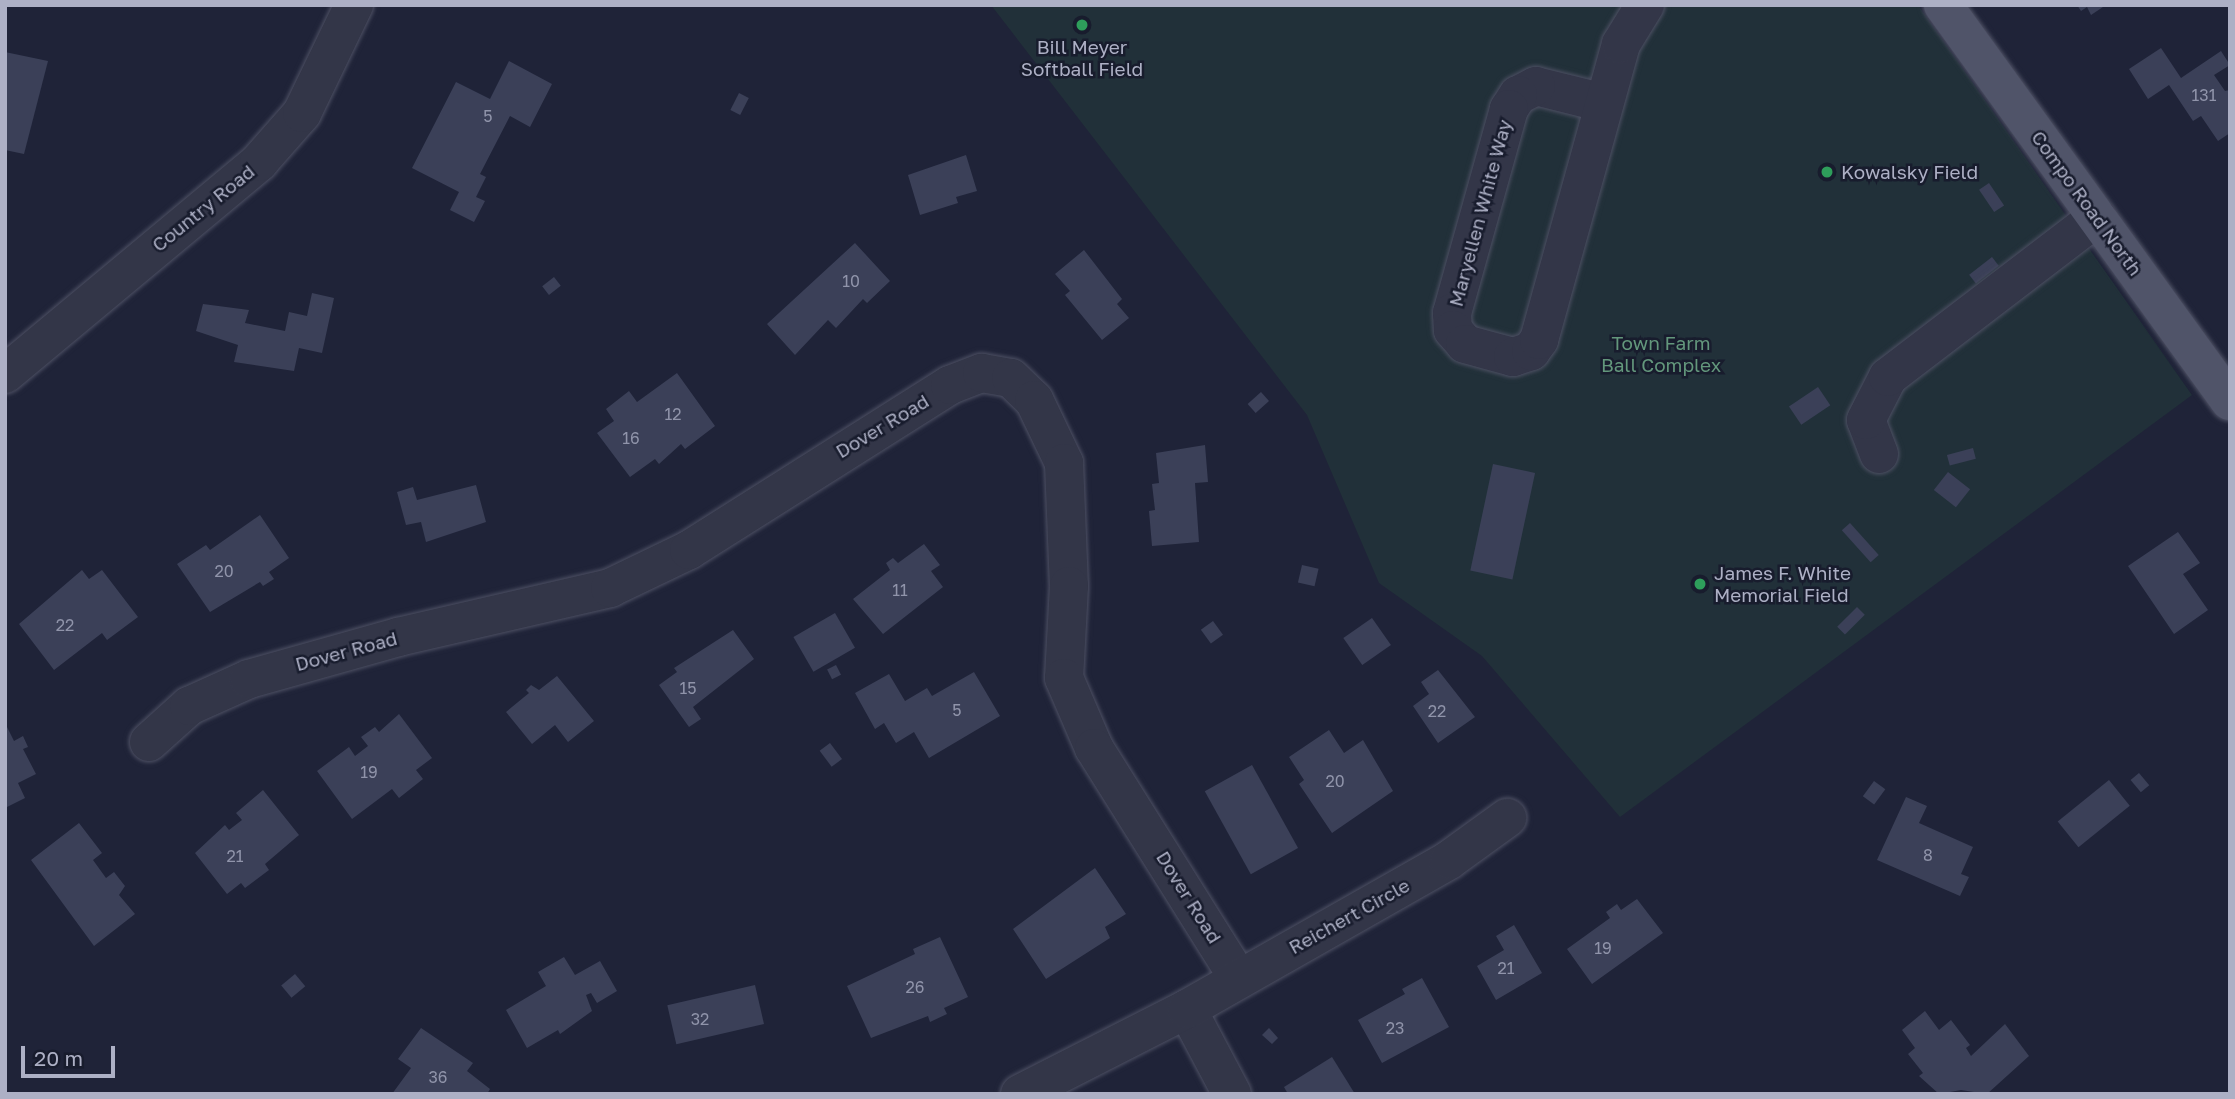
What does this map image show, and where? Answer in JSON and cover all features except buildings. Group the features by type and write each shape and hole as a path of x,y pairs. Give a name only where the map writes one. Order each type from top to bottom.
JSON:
{"main road":[{"name":"Compo Road North","path":"1943,5 2230,401"}],"street":[{"name":"Country Road","path":"5,374 259,162 302,113 354,5"},
{"name":"Maryellen White Way","path":"1604,103 1536,86 1518,94 1509,108 1452,313 1453,330 1465,344 1513,357 1531,351 1539,340 1621,44 1645,5"},
{"path":"1879,454 1866,420 1888,377 2097,217"},
{"name":"Dover Road","path":"149,742 189,706 262,675 398,637 610,588 689,550 950,385 982,373 1011,378 1034,400 1065,463 1069,586 1064,678 1094,748 1238,978"},
{"name":"Reichert Circle","path":"1020,1094 1186,1009 1449,860 1507,818"},
{"path":"1186,1009 1232,1094"}],"green space":[{"name":"Town Farm Ball Complex","path":"991,5 1918,5 2192,395 1620,817 1482,656 1379,583 1307,415"}],"place":[{"name":"Bill Meyer Softball Field","path":"1082,25"},
{"name":"Kowalsky Field","path":"1827,172"},
{"name":"James F. White Memorial Field","path":"1700,584"}]}
